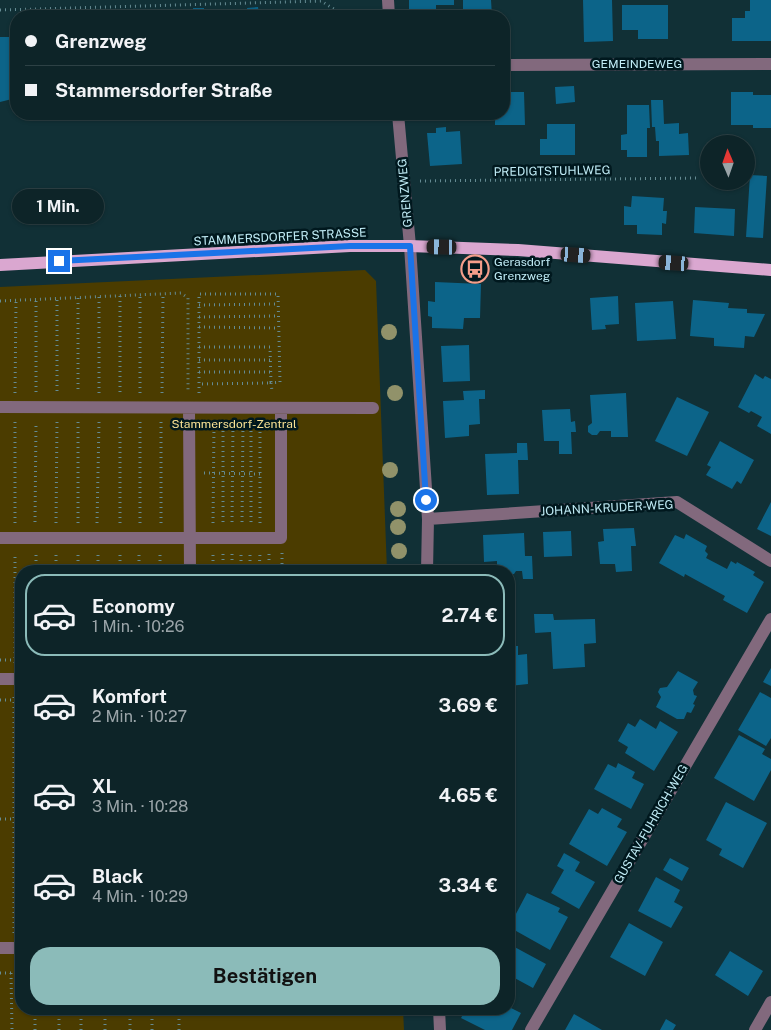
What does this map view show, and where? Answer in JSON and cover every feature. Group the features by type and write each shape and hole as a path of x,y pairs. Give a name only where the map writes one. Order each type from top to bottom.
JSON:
{"main road":[{"name":"STAMMERSDORFER STRASSE","path":"0,265 350,246 410,246 518,250 771,270"}],"street":[{"name":"GEMEINDEWEG","path":"510,65 771,64"},
{"name":"GRENZWEG","path":"399,120 410,246 428,519 427,565"},
{"path":"0,407 194,408 214,413 373,408"},
{"path":"190,565 190,474 194,408"},
{"path":"0,538 190,539 213,534 260,534 281,538 281,474 265,412"},
{"name":"JOHANN-KRUDER-WEG","path":"428,519 677,502 771,561"},
{"name":"GUSTAV-FUHRICH-WEG","path":"531,1030 771,619"},
{"path":"0,679 15,679"},
{"path":"0,948 15,948"},
{"path":"755,1030 771,1002"},
{"path":"439,1015 440,1030"}],"path":[{"path":"0,10 321,1 335,10"},
{"name":"PREDIGTSTUHLWEG","path":"405,181 700,178"},
{"path":"0,301 181,293 188,298 194,408"},
{"path":"194,408 199,384 199,294 278,294 280,382 199,384"},
{"path":"160,565 162,295"},
{"path":"199,305 278,304"},
{"path":"199,317 278,316"},
{"path":"199,328 278,328"},
{"path":"199,347 270,347 270,383 251,473 251,529 260,534"},
{"path":"199,360 270,360"},
{"path":"199,372 270,372"},
{"path":"242,529 243,418 265,412"},
{"path":"259,565 260,474 265,412"},
{"path":"213,534 223,529 223,418 214,413 214,473 213,534 213,565"},
{"path":"232,529 233,418"},
{"path":"204,465 204,483"},
{"path":"190,474 281,474"},
{"path":"0,660 15,660 15,538"},
{"path":"223,548 223,565"},
{"path":"232,548 232,565"},
{"path":"241,548 241,565"},
{"path":"250,548 250,565"},
{"path":"0,819 15,819 15,695"},
{"path":"0,700 14,700"},
{"path":"0,973 15,973"},
{"path":"11,973 12,1030"},
{"path":"35,1015 35,1030"},
{"path":"59,1015 59,1030"},
{"path":"81,1030 82,1015"},
{"path":"105,1030 106,1015"},
{"path":"130,1015 130,1030"},
{"path":"152,1015 152,1030"},
{"path":"179,1015 179,1030"}],"green space":[{"name":"Stammersdorf-Zentral","path":"365,270 376,281 387,565 15,565 15,1015 403,1015 404,1030 0,1030 0,287"}],"building":[{"path":"409,0 454,0 454,5 436,5 436,10 409,10"},
{"path":"463,0 491,0 492,10 463,10"},
{"path":"583,0 612,0 613,41 584,42"},
{"path":"750,0 771,0 771,41 732,41 732,18 745,18 745,11 750,11"},
{"path":"622,5 668,5 668,39 638,39 638,30 622,30"},
{"path":"258,7 258,10 247,10 247,8"},
{"path":"193,8 204,8 204,10 193,10"},
{"path":"0,37 10,37 10,100 0,102"},
{"path":"574,86 575,102 556,104 555,87"},
{"path":"510,92 524,92 525,125 495,125 495,120 510,120"},
{"path":"731,92 753,92 753,95 771,95 771,128 753,128 753,125 731,125"},
{"path":"651,100 663,100 664,124 679,123 679,134 688,133 689,155 659,156 659,141 656,141 655,127 652,127"},
{"path":"627,105 649,105 650,128 647,128 647,157 627,157 627,150 621,150 621,135 627,134"},
{"path":"547,124 575,124 575,155 540,155 540,139 547,139"},
{"path":"446,127 446,132 460,131 462,164 430,166 427,133 436,133 436,128"},
{"path":"755,175 767,176 763,238 746,237 749,190 755,190"},
{"path":"632,196 664,198 663,211 667,211 666,224 662,223 662,235 637,234 637,225 624,225 624,206 631,207"},
{"path":"695,207 735,209 734,236 694,233"},
{"path":"435,282 481,284 480,318 464,318 463,329 432,328 432,317 428,316 428,301 435,302"},
{"path":"618,296 619,324 605,325 606,329 592,330 590,298"},
{"path":"693,300 729,303 728,308 747,309 747,313 765,314 754,337 745,336 744,348 714,346 714,338 690,336"},
{"path":"673,301 676,339 637,341 635,303"},
{"path":"469,345 470,381 443,382 441,346"},
{"path":"755,374 763,379 765,376 771,379 771,434 757,426 762,417 738,407"},
{"path":"485,390 485,399 479,399 480,424 469,425 469,436 445,438 443,401 464,400 463,391"},
{"path":"626,393 628,437 611,437 611,431 600,431 597,435 592,435 588,432 588,426 592,423 590,395"},
{"path":"677,397 709,412 687,456 655,441"},
{"path":"570,409 571,422 575,421 576,432 571,432 572,454 559,454 559,441 544,441 542,410"},
{"path":"720,441 754,460 741,484 737,481 732,489 706,475 711,467 707,465"},
{"path":"517,443 527,443 528,460 518,460 519,494 487,495 485,454 517,453"},
{"path":"771,502 771,536 757,529"},
{"path":"634,528 636,546 631,546 632,571 616,572 615,564 600,564 598,542 604,541 603,529"},
{"path":"571,531 572,556 544,557 543,532"},
{"path":"524,533 525,556 532,556 533,579 523,579 522,571 515,572 515,565 497,565 497,561 484,562 483,535"},
{"path":"686,534 707,546 705,551 708,554 706,558 727,569 731,561 736,564 737,562 755,572 753,575 764,582 747,613 723,600 725,596 685,574 684,577 659,563 675,535 684,539"},
{"path":"534,614 553,614 554,620 595,619 596,643 584,644 585,667 553,669 551,632 535,633"},
{"path":"515,646 518,646 518,655 527,654 528,684 515,685"},
{"path":"771,668 771,686 763,682"},
{"path":"678,671 698,682 693,690 694,695 697,696 693,704 695,705 691,713 687,712 684,719 677,719 656,707 661,697 658,692 660,688 667,687"},
{"path":"760,692 771,698 771,738 766,746 738,730"},
{"path":"640,719 656,729 660,721 678,732 654,771 625,753 628,747 618,741 628,723 635,727"},
{"path":"739,735 765,749 762,754 771,759 771,770 754,801 714,778"},
{"path":"618,763 635,772 632,778 644,784 631,809 594,789 608,764 616,768"},
{"path":"726,802 767,823 743,868 719,855 722,849 706,840"},
{"path":"602,808 622,819 617,827 627,832 607,866 569,844 589,809 598,814"},
{"path":"564,853 580,862 575,871 595,882 579,909 551,893 564,870 557,866"},
{"path":"670,858 689,868 682,881 663,870"},
{"path":"656,877 680,890 674,902 683,907 671,928 638,911"},
{"path":"527,893 560,908 558,912 568,917 550,950 515,930 515,916"},
{"path":"629,923 663,942 645,976 610,957"},
{"path":"515,947 546,964 533,988 515,978"},
{"path":"730,951 763,971 748,996 715,975"},
{"path":"515,1010 521,1013 512,1030 485,1030 461,1018 463,1015 515,1015"},
{"path":"574,1014 602,1030 565,1030"},
{"path":"666,1019 676,1025 673,1030 660,1030"}],"place":[{"name":"Gerasdorf Grenzweg","path":"475,269"}],"route":[{"path":"59,261 350,246 410,246 426,500"}]}
